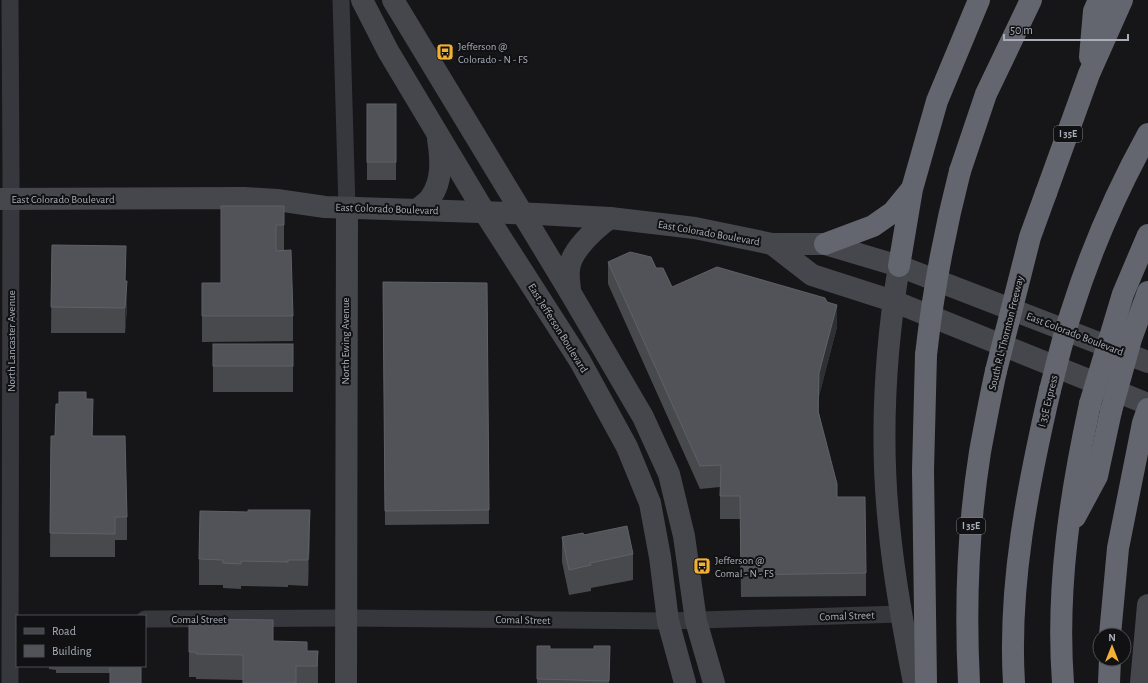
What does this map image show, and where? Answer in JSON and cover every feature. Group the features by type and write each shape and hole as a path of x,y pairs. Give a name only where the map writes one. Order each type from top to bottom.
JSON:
{"highway":[{"path":"899,266 912,189 937,102 979,0"},
{"path":"926,683 923,470 926,355 933,295 945,231 960,171 986,94 1031,0"},
{"name":"South R L Thornton Freeway","path":"969,683 967,597 970,536 980,453 996,371 1030,237 1089,74 1112,3"},
{"name":"I 35E Express","path":"1014,683 1014,627 1018,562 1039,437 1050,390 1071,311 1097,242 1132,163 1148,134"},
{"path":"825,244 873,226 893,212 912,189"},
{"path":"1063,683 1061,656 1063,567 1080,451 1090,404 1123,294 1148,235"},
{"path":"1068,532 1097,476 1111,411 1130,339 1148,292"},
{"path":"1111,627 1118,548 1146,412"},
{"path":"1109,683 1110,667"}],"main road":[{"name":"East Jefferson Boulevard","path":"362,0 388,51 485,213 580,361 627,447 650,503 660,557 668,621 685,683"},
{"path":"398,6 644,417 669,474 684,536 696,621 714,683"},
{"path":"417,210 431,197 439,180 441,158 437,133"},
{"name":"East Colorado Boulevard","path":"5,199 244,198 346,208 523,213 610,218 695,228 772,244 825,244 899,266 1148,362"},
{"name":"North Ewing Avenue","path":"346,208 346,683"},
{"path":"570,292 569,270 573,257 596,228 610,218"},
{"name":"East Colorado Boulevard","path":"772,244 812,275 893,301 1146,412"},
{"path":"899,266 893,301 884,436 889,524 901,614 914,683"},
{"path":"1141,683 1147,612"}],"street":[{"name":"North Lancaster Avenue","path":"10,0 5,199 10,683"},
{"name":"North Ewing Avenue","path":"341,0 346,208"},
{"name":"Comal Street","path":"146,619 346,618 696,621 901,614"}],"building":[{"path":"367,104 396,104 396,162 367,162"},
{"path":"221,206 284,206 284,225 276,225 276,251 291,250 293,316 202,316 202,283 221,283"},
{"path":"52,245 126,246 125,281 127,281 125,308 51,307"},
{"path":"630,252 651,257 656,268 663,268 672,287 717,267 825,298 827,302 837,305 819,373 818,411 837,484 837,497 865,497 866,573 741,575 740,496 720,496 721,465 700,466 608,262"},
{"path":"383,282 487,283 489,510 385,511"},
{"path":"213,344 293,344 293,366 213,366"},
{"path":"59,392 86,392 86,399 93,399 92,436 125,436 127,517 115,517 115,534 50,533 51,436 55,436 56,404 59,404"},
{"path":"248,510 310,510 308,560 288,560 288,562 241,561 241,564 223,563 223,560 199,559 200,511 248,512"},
{"path":"627,526 633,554 590,563 591,565 569,570 562,537 583,533 584,535"},
{"path":"189,619 273,620 273,641 307,642 307,651 318,651 317,666 296,666 296,683 243,683 243,655 196,654 196,652 189,652"},
{"path":"537,646 550,646 550,649 594,649 594,646 610,646 609,681 537,679"},
{"path":"110,667 141,667 141,683 110,683"}],"place":[{"name":"Jefferson @ Colorado - N - FS","path":"445,52"},
{"name":"Jefferson @ Comal - N - FS","path":"702,566"}]}
